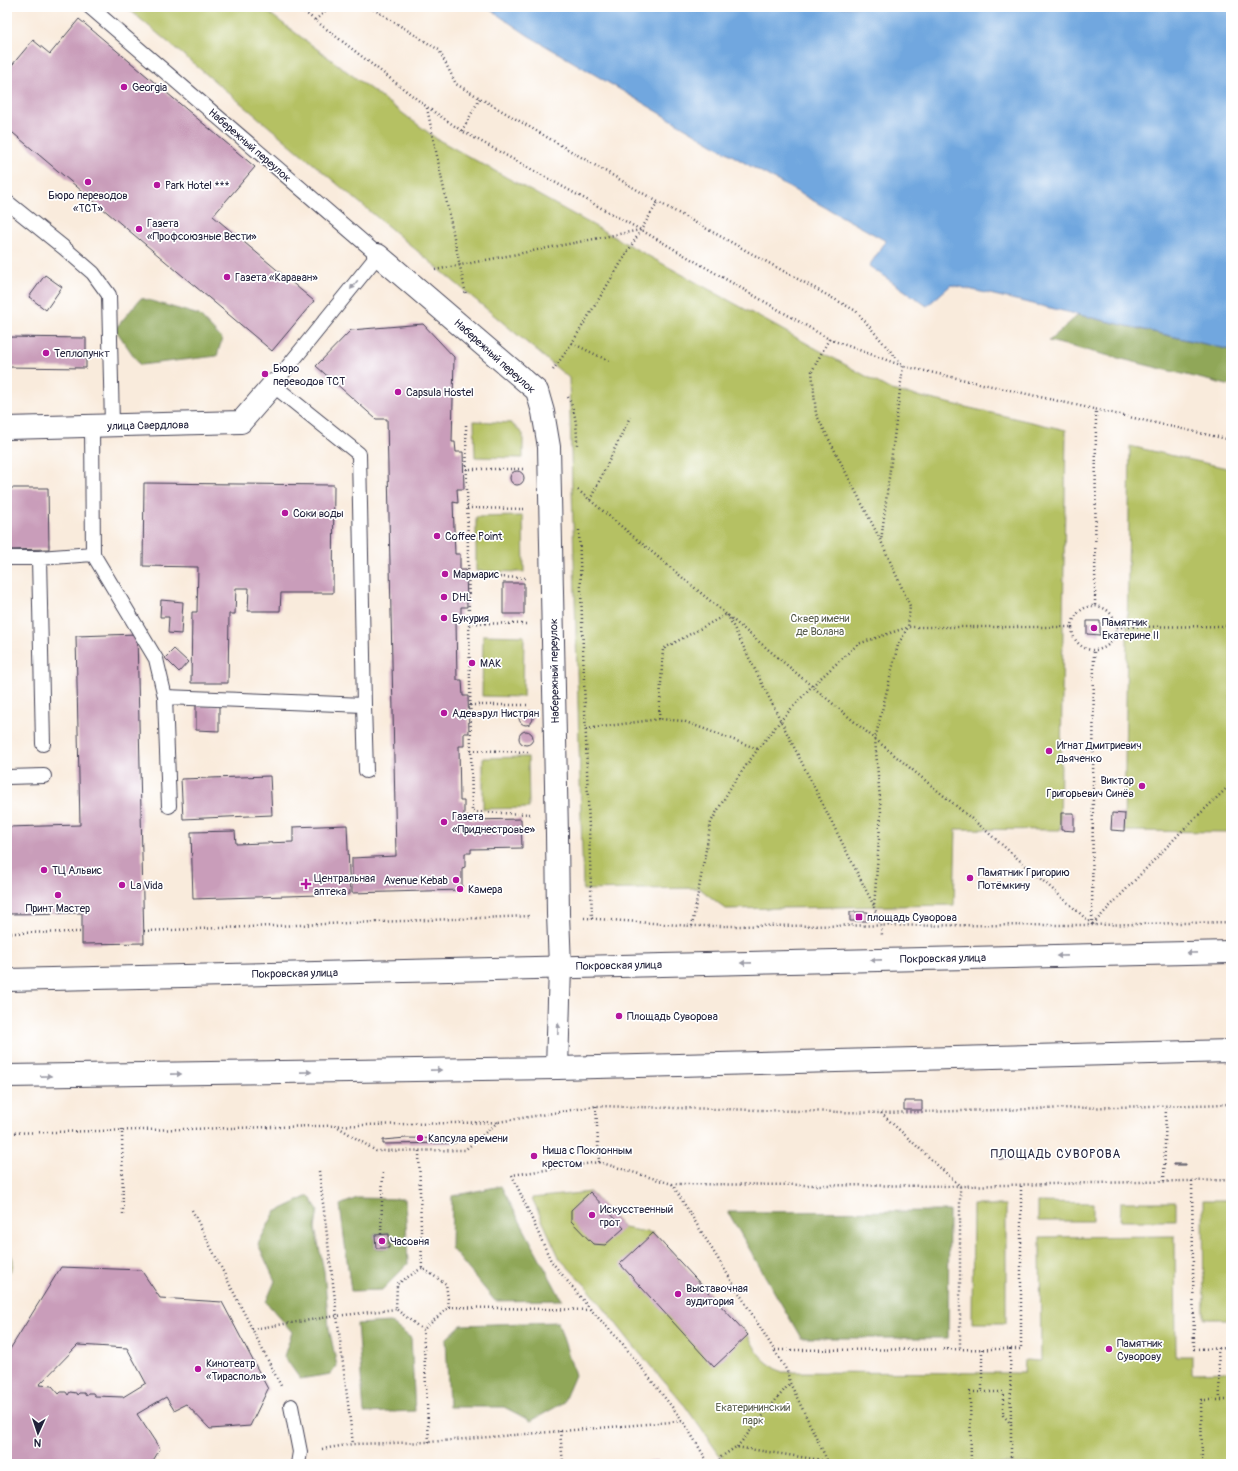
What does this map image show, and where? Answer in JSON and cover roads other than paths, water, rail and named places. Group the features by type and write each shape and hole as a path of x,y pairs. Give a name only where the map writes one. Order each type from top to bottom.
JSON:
{"main road":[{"name":"Набережный переулок","path":"378,255 537,391 544,412 549,447 560,967 557,1068"},
{"name":"улица Свердлова","path":"7,428 241,422 273,386"},
{"name":"Покровская улица","path":"7,980 1231,952"},
{"path":"7,1076 557,1068 1231,1051"}],"lane":[{"name":"Набережный переулок","path":"90,7 378,255"},
{"path":"7,202 63,246 93,273 109,295 93,554 156,659 166,697 169,806"},
{"path":"366,771 359,454 273,386 378,255 537,391"},
{"path":"7,558 39,558 93,554"},
{"path":"39,558 43,744"},
{"path":"166,697 364,705"},
{"path":"7,777 44,776"},
{"path":"291,1406 299,1458"}],"water":[{"path":"486,7 1231,7 1231,350 951,285 927,306 869,266 886,241 745,163 529,36"}],"place":[{"name":"Georgia","path":"124,87"},
{"name":"Бюро переводов «ТСТ»","path":"88,182"},
{"name":"Park Hotel ***","path":"157,185"},
{"name":"Газета «Профсоюзные Вести»","path":"139,229"},
{"name":"Газета «Караван»","path":"227,277"},
{"name":"Теплопункт","path":"46,353"},
{"name":"Бюро переводов ТСТ","path":"265,374"},
{"name":"Capsula Hostel","path":"398,392"},
{"name":"Соки воды","path":"285,513"},
{"name":"Coffee Point","path":"437,536"},
{"name":"Мармарис","path":"445,574"},
{"name":"DHL","path":"444,597"},
{"name":"Букурия","path":"444,618"},
{"name":"Памятник Екатерине II","path":"1094,628"},
{"name":"МАК","path":"472,663"},
{"name":"Адевэрул Нистрян","path":"444,713"},
{"name":"Игнат Дмитриевич Дьяченко","path":"1049,751"},
{"name":"Виктор Григорьевич Синёв","path":"1142,786"},
{"name":"Газета «Приднестровье»","path":"444,822"},
{"name":"ТЦ Альвис","path":"44,870"},
{"name":"Памятник Григорию Потёмкину","path":"970,878"},
{"name":"Avenue Kebab","path":"456,880"},
{"name":"Центральная аптека","path":"306,884"},
{"name":"La Vida","path":"122,885"},
{"name":"Камера","path":"460,889"},
{"name":"Принт Мастер","path":"58,895"},
{"name":"площадь Суворова","path":"859,917"},
{"name":"Площадь Суворова","path":"619,1016"},
{"name":"Капсула времени","path":"420,1138"},
{"name":"Ниша с Поклонным крестом","path":"534,1156"},
{"name":"Искусственный грот","path":"592,1215"},
{"name":"Часовня","path":"382,1241"},
{"name":"Выставочная аудитория","path":"678,1294"},
{"name":"Памятник Суворову","path":"1109,1349"},
{"name":"Кинотеатр «Тирасполь»","path":"198,1369"}],"district":[{"name":"ПЛОЩАДЬ СУВОРОВА","path":"1056,1154"}],"park label":[{"name":"Сквер имени де Волана","path":"820,624"},
{"name":"Екатерининский парк","path":"753,1413"}]}
